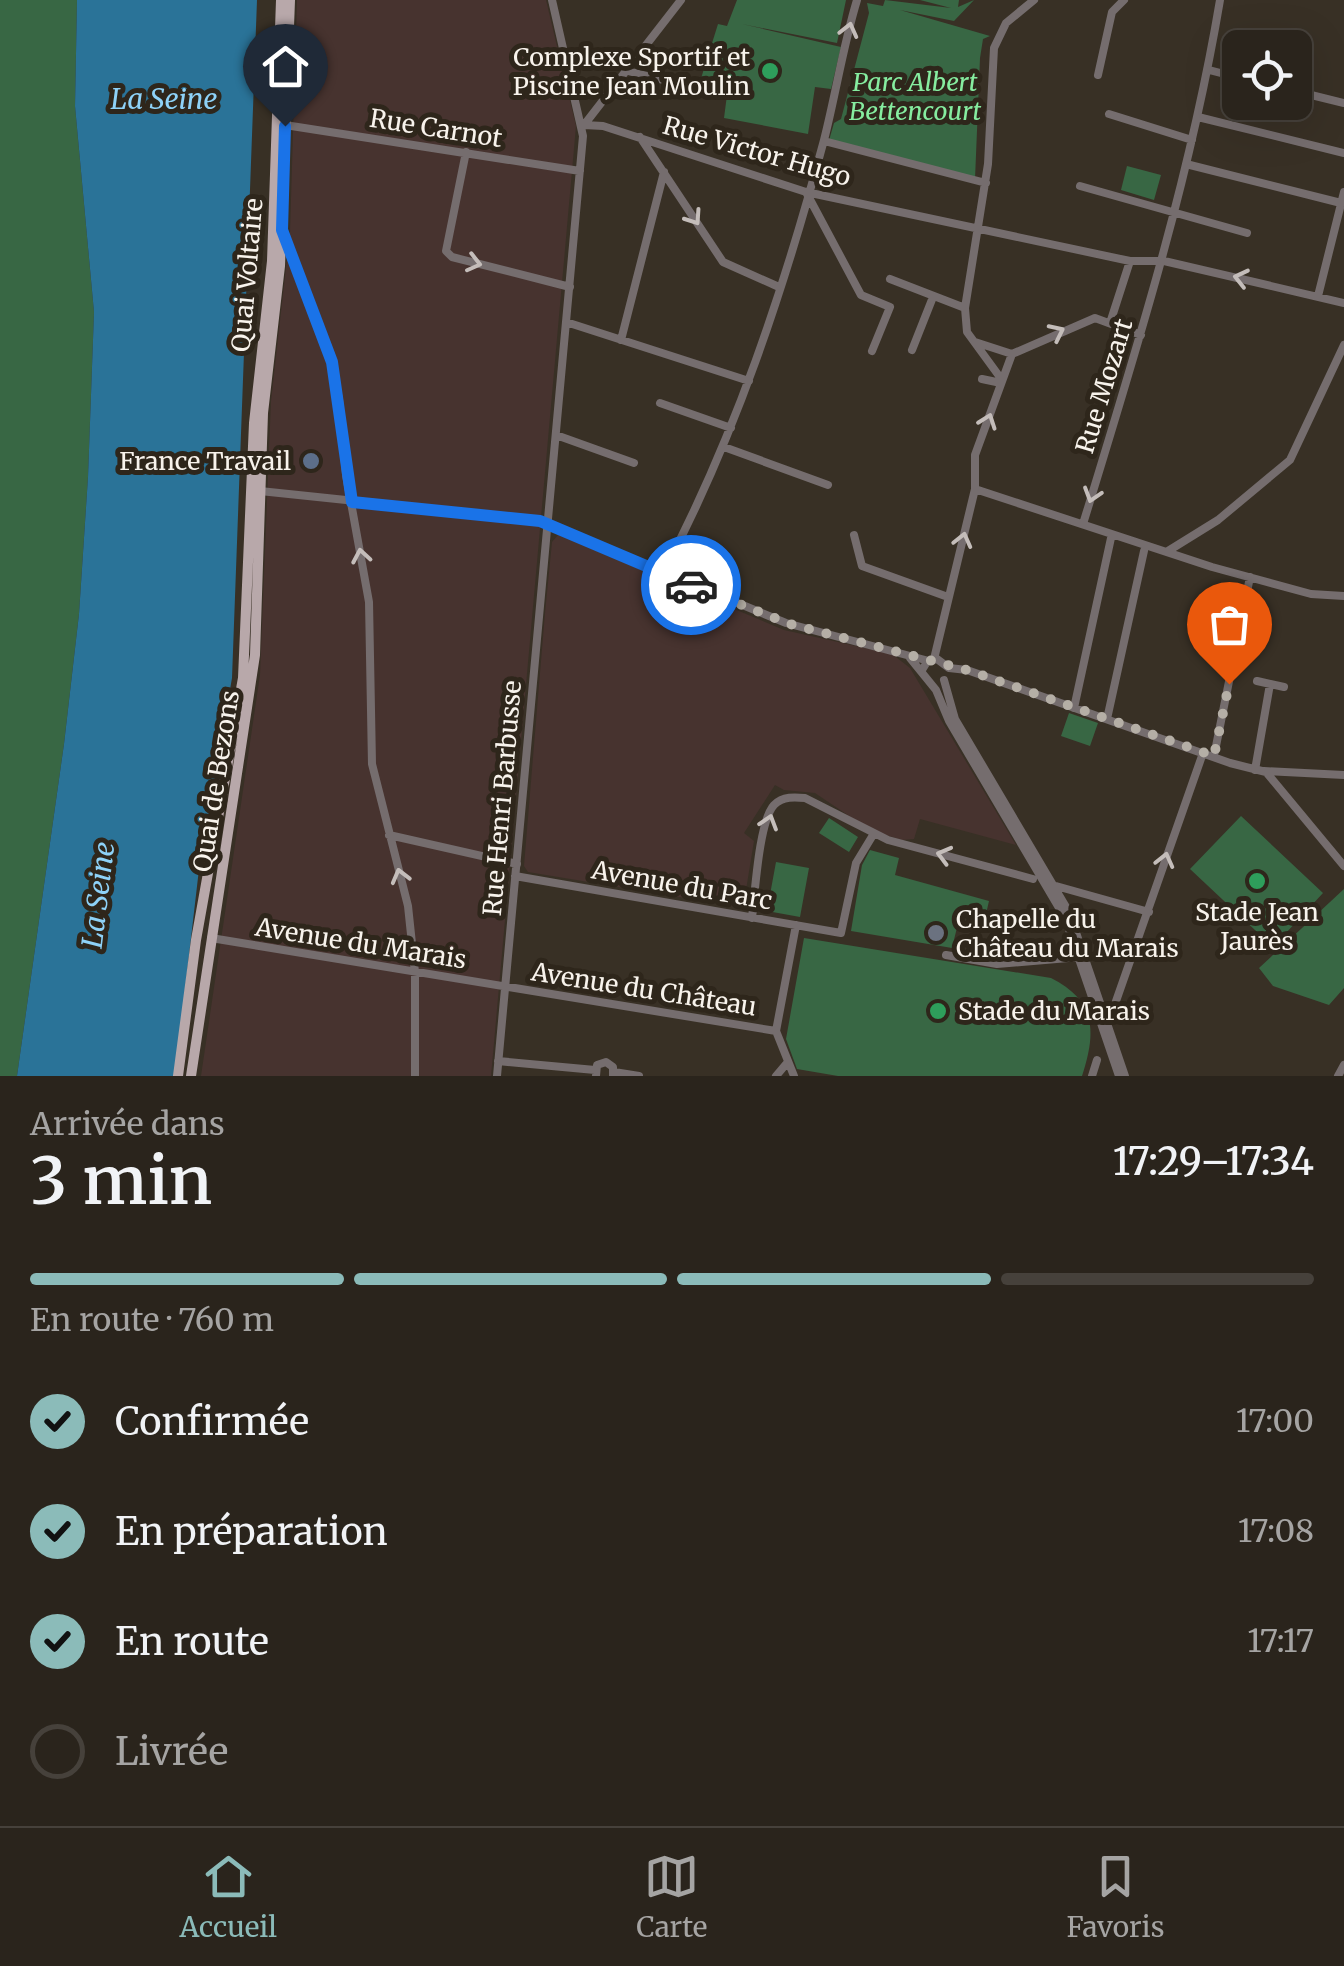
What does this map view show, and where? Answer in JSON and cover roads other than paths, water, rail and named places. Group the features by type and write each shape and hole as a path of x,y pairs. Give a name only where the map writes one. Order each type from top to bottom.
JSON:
{"main road":[{"name":"Quai Voltaire","path":"255,492 252,475 272,261 281,0"},
{"name":"Quai Voltaire","path":"255,492 282,230 290,0"},
{"name":"Quai de Bezons","path":"178,1076 201,912 243,678 250,512 255,492"},
{"name":"Quai de Bezons","path":"195,1076 210,938 255,655 255,492"},
{"path":"194,956 210,938 201,912"}],"street":[{"path":"551,0 584,125"},
{"path":"584,125 681,0"},
{"path":"663,573 724,447 749,382 824,140 857,0"},
{"path":"1002,382 964,324 965,308 986,183 994,48 1006,23 1034,0"},
{"path":"1098,75 1112,12 1124,0"},
{"name":"Rue Mozart","path":"1083,524 1164,261 1209,70 1220,0"},
{"path":"1209,70 1222,73"},
{"path":"628,71 697,89"},
{"path":"1312,95 1344,102"},
{"path":"1109,114 1192,140"},
{"path":"1198,118 1344,153"},
{"name":"Rue Victor Hugo","path":"584,125 603,126 640,137 806,192 1130,261 1164,261 1344,302"},
{"name":"Rue Henri Barbusse","path":"497,1076 584,125"},
{"name":"Rue Carnot","path":"285,126 580,171"},
{"path":"640,137 723,262 779,287"},
{"path":"824,140 986,183"},
{"path":"466,152 446,251 452,257 570,287"},
{"path":"1186,164 1341,203"},
{"path":"621,340 664,172"},
{"path":"1080,186 1246,233"},
{"path":"806,192 861,295 890,307 872,351"},
{"path":"1318,296 1344,192"},
{"path":"282,230 332,362 368,602 369,739 408,906 414,972 415,1076"},
{"path":"1110,323 1130,261"},
{"path":"890,279 965,308"},
{"path":"912,350 933,297"},
{"path":"975,342 1012,354 1085,319 1110,323 1141,335"},
{"path":"566,322 749,382"},
{"path":"1168,551 1218,520 1283,468 1303,440 1344,345"},
{"path":"922,670 932,660 975,489 976,454 1012,354"},
{"path":"982,380 1002,382"},
{"path":"660,403 731,428"},
{"path":"556,436 634,463"},
{"path":"724,447 828,484"},
{"path":"975,489 1145,547 1311,594 1342,596 1344,583"},
{"path":"255,492 548,524 786,623 932,660 948,673 1074,708 1260,770 1344,775"},
{"path":"854,535 862,566 948,597"},
{"path":"1074,708 1111,536"},
{"path":"1108,719 1145,547"},
{"path":"1214,756 1250,576"},
{"path":"902,653 931,684 1065,918 1122,1076"},
{"path":"931,684 948,673"},
{"path":"948,673 950,711 1056,886 1074,924 1122,1076"},
{"path":"1257,682 1284,686"},
{"path":"1270,684 1260,770 1344,866"},
{"path":"1108,1024 1203,752"},
{"path":"752,918 766,824 774,805 782,799 806,798 873,835 1033,879"},
{"name":"Avenue du Parc","path":"516,876 842,933 856,863 873,835"},
{"path":"389,836 517,864"},
{"path":"1016,875 1030,855"},
{"path":"1056,886 1150,912"},
{"path":"794,1076 776,1031 796,925"},
{"name":"Avenue du Marais","path":"210,938 505,986"},
{"path":"1097,955 1134,952"},
{"path":"946,955 997,964 1080,956"},
{"name":"Avenue du Château","path":"505,986 776,1031"},
{"path":"498,1060 595,1073 606,1062 614,1074 638,1076"},
{"path":"1092,1076 1098,1060"},
{"path":"776,1076 787,1062"},
{"path":"1338,1076 1344,1066"}],"water":[{"name":"La Seine","path":"77,0 257,0 232,678 199,869 175,1076 17,1076 64,744 79,614 88,477 94,312 75,106"}],"place":[{"name":"Complexe Sportif et Piscine Jean Moulin","path":"770,71"},
{"name":"France Travail","path":"311,461"},
{"name":"Stade Jean Jaurès","path":"1257,881"},
{"name":"Chapelle du Château du Marais","path":"936,933"},
{"name":"Stade du Marais","path":"938,1011"}],"park label":[{"name":"Parc Albert Bettencourt","path":"915,96"}]}
